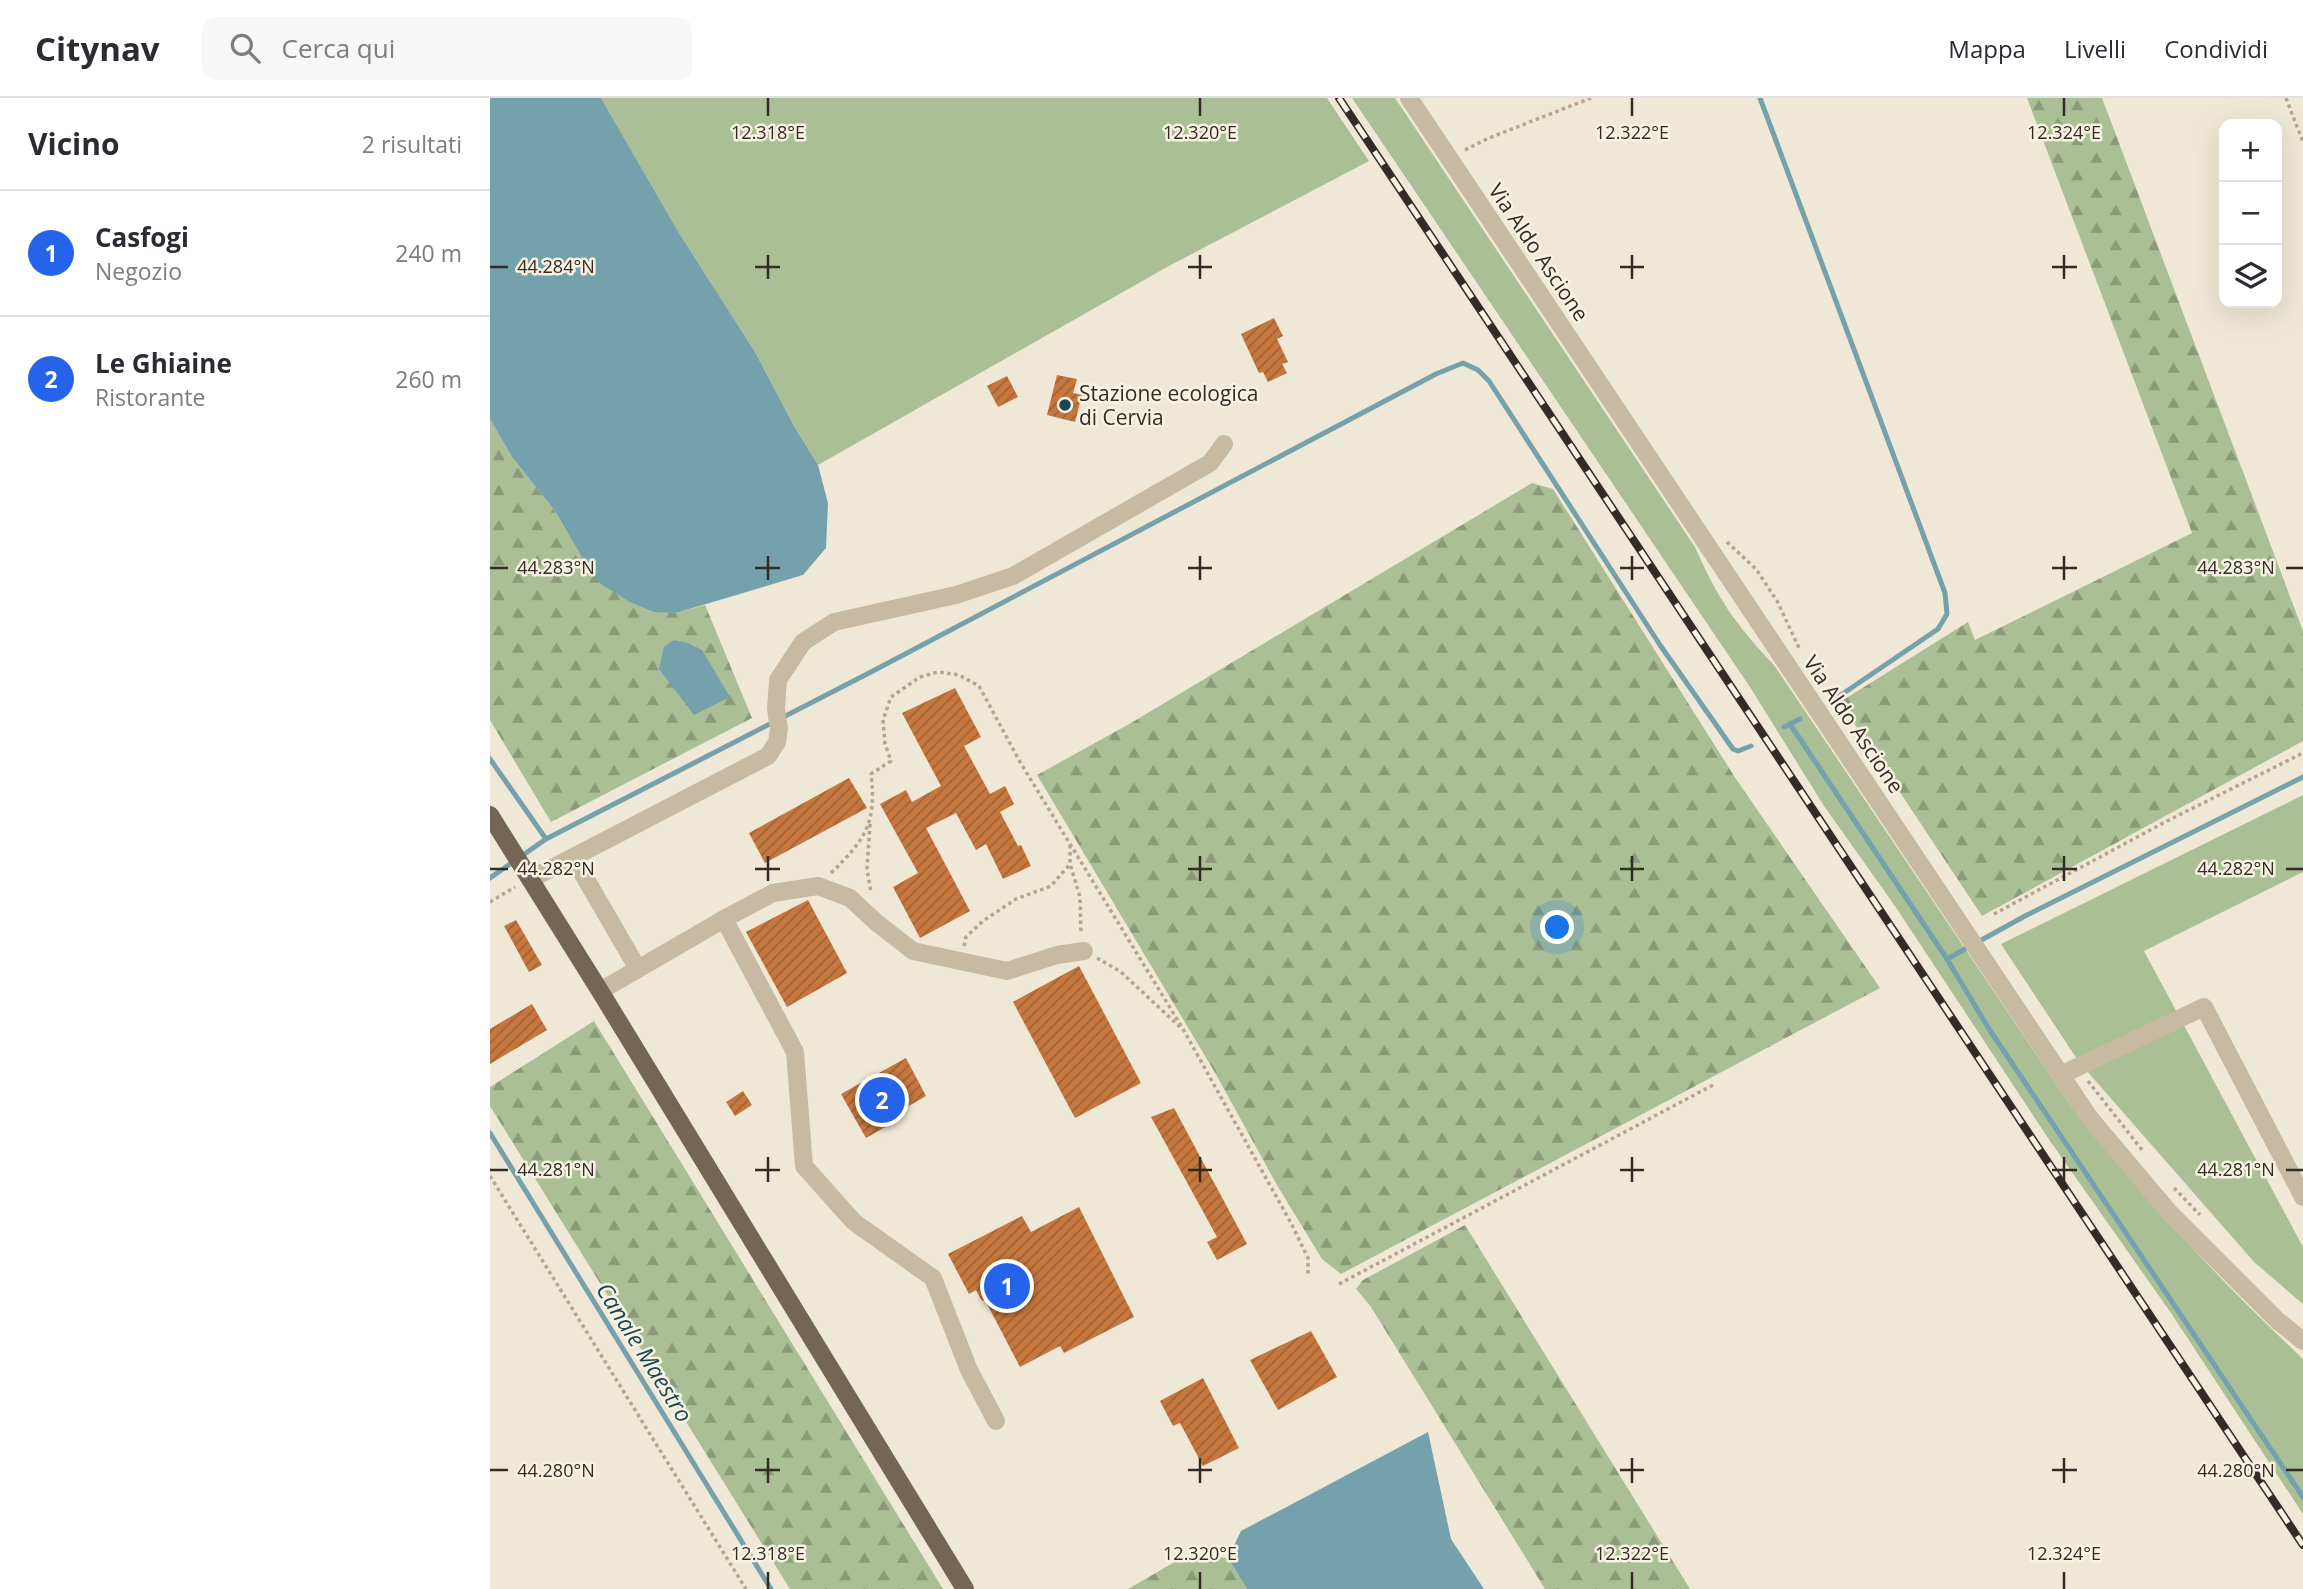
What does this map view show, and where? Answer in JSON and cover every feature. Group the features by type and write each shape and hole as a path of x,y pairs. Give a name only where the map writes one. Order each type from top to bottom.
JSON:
{"main road":[{"path":"490,815 965,1589"}],"street":[{"name":"Via Aldo Ascione","path":"1409,98 1973,944 2069,1071 2089,1117 2169,1212 2278,1321 2301,1338"},
{"path":"528,874 573,857 768,755 777,742 779,729 776,709 778,680 803,642 834,622 956,595 1013,576 1210,463 1224,443"},
{"path":"573,857 638,969"},
{"path":"600,991 773,893 818,886 850,898 913,951 1007,971 1057,955 1084,951"},
{"path":"724,919 795,1052 804,1166 854,1222 933,1278 969,1370 996,1421"},
{"path":"2069,1071 2204,1007 2303,1197"}],"path":[{"path":"1465,150 1591,98"},
{"path":"2286,98 2303,142"},
{"path":"877,923 867,869 874,796 871,775 891,761 885,744 883,720 891,697 920,677 937,673 959,675 979,686 1020,762 1183,1029 1291,1223 1308,1258 1308,1274"},
{"path":"1994,914 2167,821 2303,753"},
{"path":"818,886 856,849 870,822"},
{"path":"1070,843 1070,864 1080,897 1084,951 1121,972 1183,1029"},
{"path":"960,962 966,937 983,921 1016,899 1051,886 1070,864"},
{"path":"490,902 528,874"},
{"path":"2069,1071 2144,1153"},
{"path":"1339,1284 1713,1085"},
{"path":"490,1176 746,1589"},
{"path":"2170,1183 2205,1220"}],"green space":[{"path":"601,98 1327,98 1369,161 1167,267 818,465 755,352 679,233"},
{"path":"1352,98 1395,98 1695,547 1728,610 1774,665 2071,1106 2125,1173 2182,1237 2303,1359 2303,1514 2171,1313 2050,1141 1895,906 1824,806 1750,687"},
{"path":"2027,98 2102,98 2303,631 2303,741 1982,916 1840,702 1968,622 1975,640 2192,533"},
{"path":"490,419 512,457 555,511 584,561 667,612 676,613 705,605 752,718 551,822 490,720"},
{"path":"1532,483 1553,489 1736,779 1880,988 1341,1274 1322,1259 1277,1185 1214,1071 1037,775 1131,723"},
{"path":"2303,795 2303,872 2144,951 2303,1247 2303,1304 2254,1262 2079,1062 2001,944"},
{"path":"594,1021 943,1589 790,1589 490,1106 490,1087"},
{"path":"1465,1225 1690,1589 1545,1589 1371,1307 1356,1289 1363,1280"},
{"path":"1185,1556 1228,1558 1247,1589 1128,1589"}],"water":[{"path":"490,98 601,98 679,233 755,352 818,465 828,503 826,548 803,575 676,613 654,612 630,602 601,584 584,561 555,511 512,457 490,419"},
{"path":"674,640 702,650 730,697 694,715 659,669 664,647"},
{"path":"1428,1432 1451,1539 1484,1589 1247,1589 1228,1558 1241,1531"}],"building":[{"path":"1274,318 1283,336 1277,339 1288,362 1282,364 1287,373 1268,382 1263,372 1259,373 1241,334"},
{"name":"Stazione ecologica di Cervia","path":"1057,375 1077,379 1073,393 1082,395 1075,422 1047,415"},
{"path":"1007,376 1018,397 998,407 987,386"},
{"path":"955,688 981,737 964,746 990,794 1005,786 1014,804 1000,812 1031,866 1003,879 986,844 976,850 956,813 926,828 970,911 920,938 893,887 918,873 880,804 906,790 912,802 941,786 902,713"},
{"path":"849,778 867,808 765,863 749,833"},
{"path":"808,900 847,973 787,1007 746,932"},
{"path":"516,920 542,965 529,972 504,926"},
{"path":"1079,966 1141,1083 1075,1118 1013,1002"},
{"path":"532,1004 547,1030 490,1064 490,1029"},
{"path":"906,1058 926,1096 893,1115 896,1121 866,1138 841,1094"},
{"path":"743,1091 752,1105 735,1116 726,1102"},
{"path":"1174,1108 1247,1244 1217,1260 1207,1242 1217,1237 1151,1117"},
{"path":"1079,1207 1134,1317 1064,1353 1060,1346 1020,1367 985,1300 982,1301 976,1290 969,1294 948,1254 1022,1216 1031,1232"},
{"path":"1311,1331 1337,1377 1278,1410 1250,1360"},
{"path":"1203,1378 1239,1448 1203,1466 1180,1423 1173,1426 1160,1401"}],"waterway":[{"path":"1760,98 1945,593 1947,614 1938,629 1838,697"},
{"path":"490,878 546,839 871,672 1436,374 1463,363 1478,370 1489,381 1660,645 1733,749 1738,751 1751,746"},
{"path":"1784,727 1800,719"},
{"path":"1790,724 1947,959 2025,916 2303,777"},
{"path":"490,759 546,839"},
{"path":"1947,959 1989,1029 2303,1497"},
{"name":"Canale Maestro","path":"490,1133 771,1589"}],"railway":[{"path":"1339,98 2303,1545"}],"place":[{"name":"Stazione ecologica di Cervia","path":"1065,405"},
{"name":"Le Ghiaine","path":"882,1100"},
{"name":"Casfogi","path":"1007,1286"}]}
